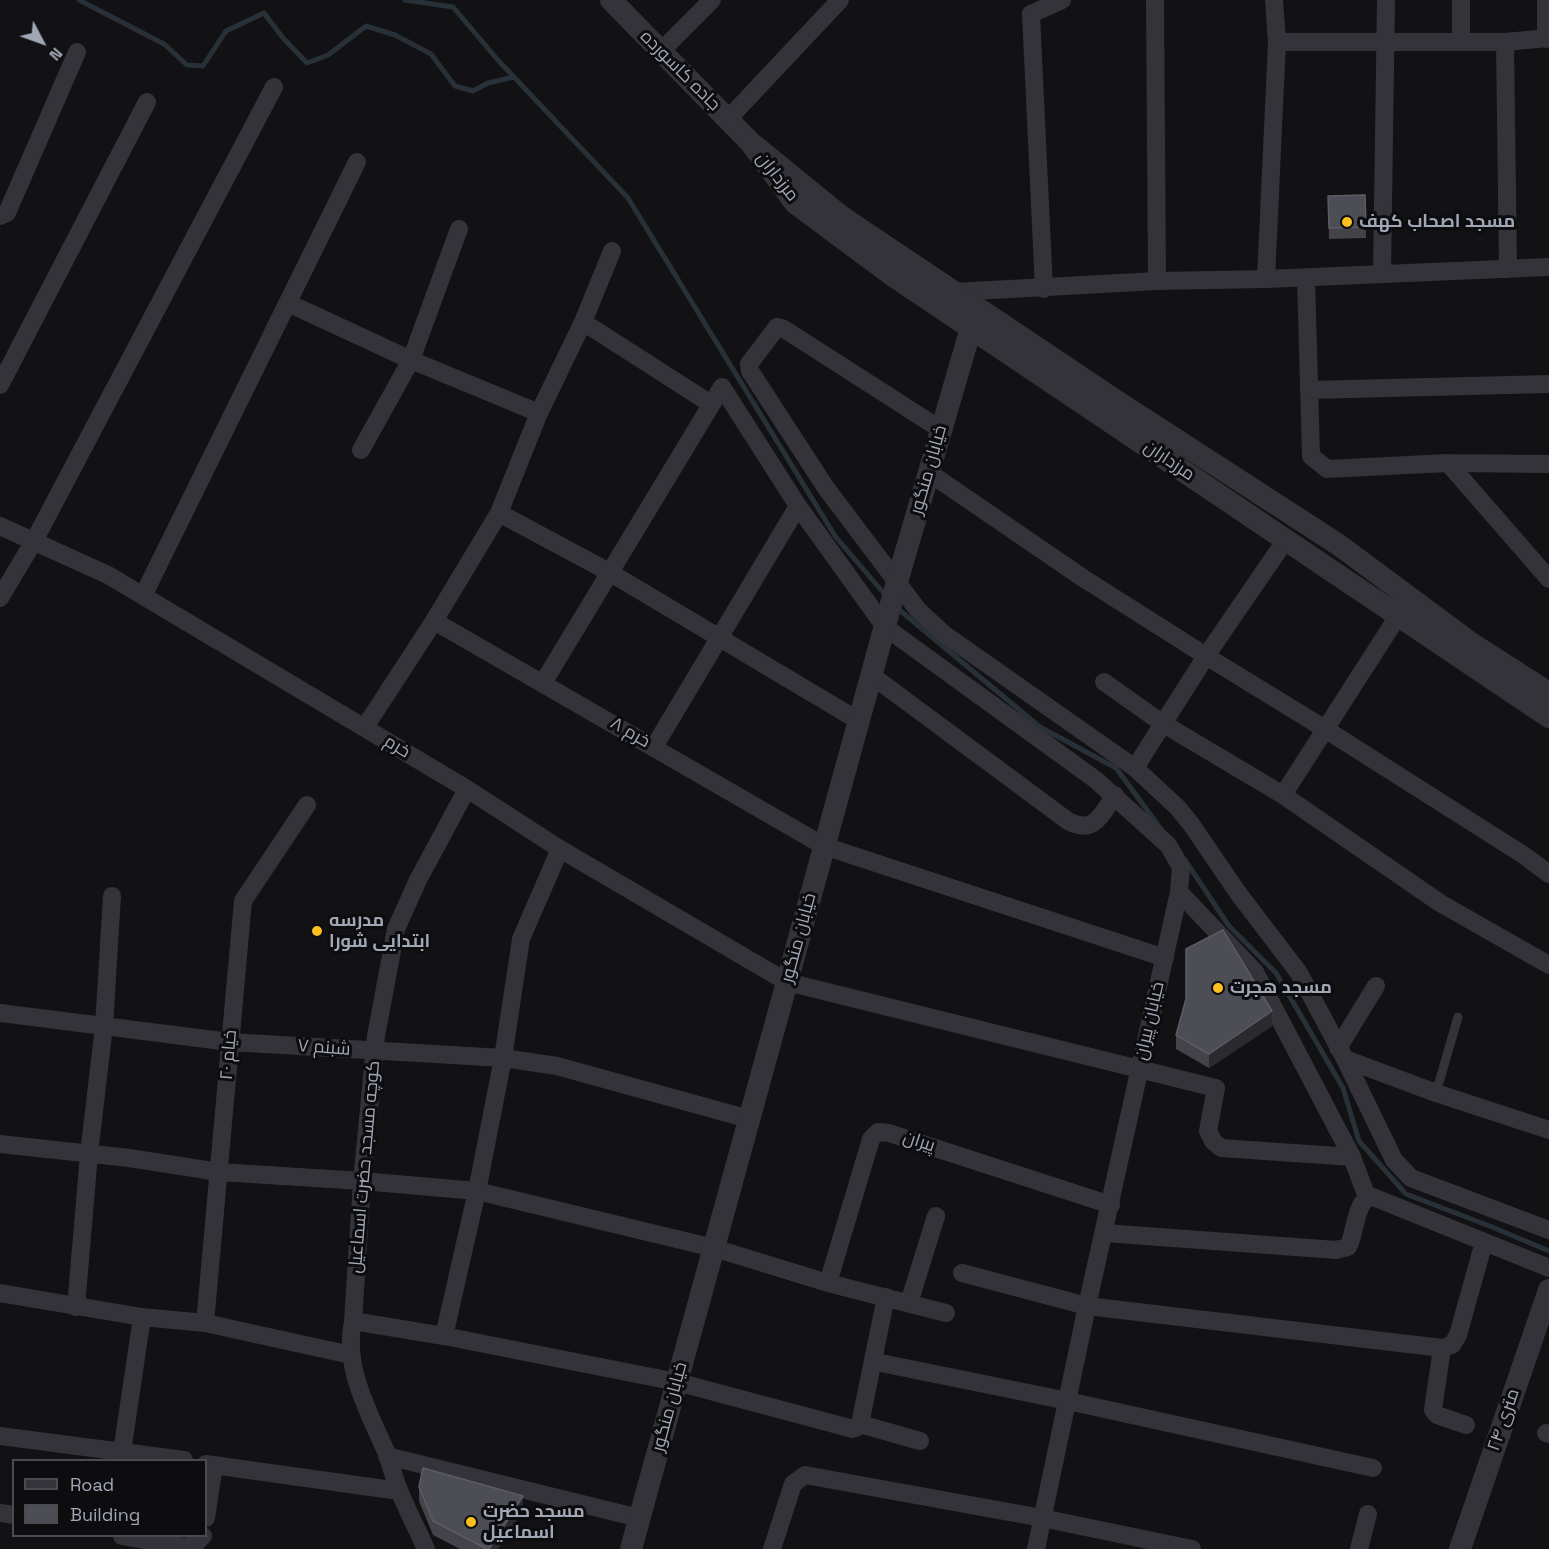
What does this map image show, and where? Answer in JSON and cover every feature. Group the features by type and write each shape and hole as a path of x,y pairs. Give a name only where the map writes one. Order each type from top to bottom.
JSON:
{"street":[{"name":"جاده کاسورده","path":"611,0 750,142"},
{"path":"660,51 712,0"},
{"path":"728,119 840,0"},
{"path":"1044,288 1028,7 1062,0"},
{"path":"1155,0 1157,281"},
{"path":"1266,279 1276,42 1274,0"},
{"path":"1382,273 1386,0"},
{"path":"1461,0 1461,42"},
{"path":"1276,42 1505,42 1548,38 1546,0"},
{"path":"1505,42 1508,269"},
{"path":"0,216 7,213 77,52"},
{"path":"0,598 34,541 274,87"},
{"path":"0,385 147,102"},
{"name":"مرزداران","path":"750,142 842,217 1115,400 1339,544 1472,643 1547,685"},
{"name":"مرزداران","path":"750,142 795,202 889,273 1549,717"},
{"path":"143,596 357,162"},
{"path":"361,450 411,360 459,229"},
{"path":"365,727 434,621 499,513 539,413 583,322 612,251"},
{"path":"954,292 1157,281 1266,279 1549,267"},
{"path":"1306,277 1311,456 1327,469 1448,463 1549,464"},
{"path":"288,303 411,360 539,413"},
{"path":"543,683 711,404 583,322"},
{"path":"940,429 784,329 777,327 749,364 750,371 826,488 918,610 944,634 1135,768 1155,785 1191,824 1238,893 1299,973 1401,1170 1411,1178 1549,1230"},
{"name":"خیابان منگور","path":"631,1549 927,472 971,328"},
{"path":"1309,390 1549,384"},
{"name":"خیابان پیران","path":"711,404 722,387 798,506 885,627 1115,795 1168,845 1177,856 1181,867 1179,892 1165,958 1087,1306 1036,1549"},
{"path":"1448,463 1549,579"},
{"path":"927,472 1083,578 1525,856 1549,874"},
{"path":"654,747 798,506"},
{"path":"499,513 609,572 859,721"},
{"name":"خرم","path":"0,526 108,575 365,727 560,849 787,982 1216,1088 1208,1131 1213,1141 1221,1148 1352,1157"},
{"path":"1135,768 1206,656 1285,541"},
{"path":"1283,795 1398,616"},
{"name":"خرم ۸","path":"434,621 824,846 1165,958"},
{"path":"871,675 1079,827 1089,826 1097,819 1115,795"},
{"path":"1104,682 1162,723 1283,795 1440,903 1549,965"},
{"name":"کوچه مسجد حضرت اسماعیل","path":"426,1549 399,1491 387,1455 364,1402 351,1355 349,1338 353,1321 362,1181 376,1036 396,929 418,880 467,789"},
{"name":"خیام ۲۰","path":"205,1323 243,901 307,805"},
{"path":"444,1336 477,1191 503,1058 521,939 560,849"},
{"path":"1179,892 1255,972 1352,1157 1367,1197"},
{"path":"76,1307 89,1154 104,1026 112,896"},
{"path":"1341,1054 1376,986"},
{"name":"شبنم ۷","path":"0,1013 230,1042 503,1058 557,1066 749,1119"},
{"path":"1341,1054 1436,1093 1549,1130"},
{"name":"پیران","path":"828,1283 870,1139 878,1132 889,1133 1111,1205"},
{"path":"0,1144 219,1172 477,1191 714,1248 828,1283 946,1313"},
{"path":"1105,1233 1336,1250 1348,1247 1352,1241 1362,1201 1367,1197 1373,1197 1549,1268"},
{"path":"909,1303 936,1216"},
{"path":"962,1273 1087,1306 1442,1348 1452,1345 1458,1335 1484,1242"},
{"name":"۲۴ متری","path":"1461,1549 1549,1290"},
{"path":"0,1293 141,1317 205,1323 351,1355"},
{"path":"353,1321 444,1336 677,1382 853,1429 860,1424 886,1297"},
{"path":"122,1452 141,1317"},
{"path":"1442,1348 1433,1410 1437,1415 1467,1425"},
{"path":"872,1365 876,1362 1068,1401 1373,1468"},
{"path":"860,1424 920,1441"},
{"path":"0,1436 170,1459"},
{"path":"387,1455 639,1518"},
{"path":"207,1500 209,1464 399,1491"},
{"path":"772,1549 793,1484 805,1475 1042,1518 1192,1549"},
{"path":"1359,1549 1368,1514"},
{"path":"129,1537 186,1547 196,1543 202,1537"}],"lane":[{"path":"1436,1093 1458,1017"}],"building":[{"name":"مسجد اصحاب کهف","path":"1365,195 1366,227 1329,228 1328,196"},
{"name":"مسجد هجرت","path":"1223,930 1272,1011 1209,1054 1176,1035 1186,999 1186,949"},
{"name":"مسجد حضرت اسماعیل","path":"423,1468 523,1496 489,1549 433,1521 419,1487"}],"waterway":[{"path":"79,0 164,44 187,65 203,66 226,31 264,13 283,38 307,63 328,55 366,26 395,35 431,54 455,86 473,91 488,83 514,77"},
{"path":"405,0 453,7 497,59 628,198 835,536 887,597"},
{"path":"897,608 1040,727 1116,768 1161,829"},
{"path":"1185,860 1229,926 1276,973 1343,1088 1359,1141 1406,1194 1549,1251"}],"place":[{"name":"مسجد اصحاب کهف","path":"1347,222"},
{"name":"مدرسه ابتدایی شورا","path":"317,931"},
{"name":"مسجد هجرت","path":"1218,988"},
{"name":"مسجد حضرت اسماعیل","path":"471,1522"}]}
